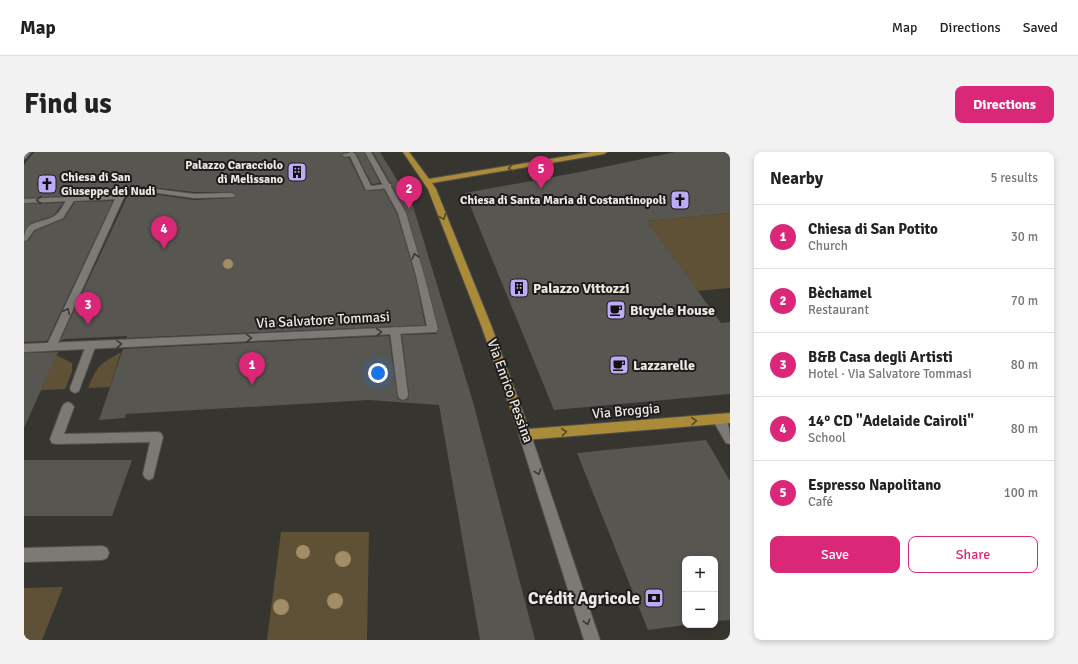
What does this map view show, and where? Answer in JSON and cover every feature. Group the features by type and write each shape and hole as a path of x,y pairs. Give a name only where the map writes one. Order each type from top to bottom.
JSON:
{"main road":[{"name":"Via Enrico Pessina","path":"406,152 428,182 486,325 526,435"},
{"path":"428,182 604,152"},
{"name":"Via Broggia","path":"526,435 730,418"}],"street":[{"path":"24,157 28,152"},
{"name":"Via Salvatore Tommasi","path":"24,348 433,329 406,223 399,205 368,152"},
{"path":"345,155 352,154 369,188 388,186"},
{"path":"51,347 120,197 127,187 194,196 232,195"},
{"path":"24,201 120,197"},
{"path":"24,238 31,228 60,216 71,199"},
{"path":"395,331 403,395"},
{"path":"75,388 91,345"},
{"path":"68,407 56,439 157,437 149,474"},
{"path":"718,419 730,438"},
{"name":"Via Enrico Pessina","path":"526,435 592,640"},
{"path":"24,555 102,553"}],"shaded area":[{"path":"730,213 730,288 697,291 647,221"},
{"path":"121,352 110,387 88,388 97,369"},
{"path":"56,355 72,363 72,372 65,389 41,390"},
{"path":"281,532 369,532 367,640 267,640"},
{"path":"63,587 42,640 24,640 24,588"}],"building":[{"path":"34,152 347,152 341,155 344,158 349,158 365,191 384,190 397,214 415,275 425,325 126,338 127,336 64,339 60,341 130,191 194,200 234,198 236,195 231,192 194,192 124,184 117,194 24,198 24,165"},
{"path":"355,152 364,152 380,183 372,184"},
{"path":"373,152 380,152 413,206 473,402 535,640 480,640 439,405 369,400 126,414 125,418 99,420 123,349 389,336 398,399 402,401 408,399 409,395 402,335 436,334 439,329 407,213 392,186 392,183"},
{"path":"675,152 730,152 730,213 647,221 721,323 730,322 730,394 554,410 465,193 580,172"},
{"path":"113,201 47,341 24,342 24,242 28,241 35,231 64,219 75,202"},
{"path":"63,203 52,216 31,223 24,232 24,204"},
{"path":"58,352 24,428 24,353"},
{"path":"706,440 730,481 730,620 718,621 718,556 682,556 682,625 648,630 577,453"},
{"path":"24,460 132,460 112,516 24,516"}],"place":[{"name":"Palazzo Caracciolo di Melissano","path":"297,172"},
{"name":"Chiesa di San Giuseppe dei Nudi","path":"47,184"},
{"name":"Espresso Napolitano","path":"541,189"},
{"name":"Chiesa di Santa Maria di Costantinopoli","path":"680,200"},
{"name":"Bèchamel","path":"409,209"},
{"name":"14° CD \"Adelaide Cairoli\"","path":"164,249"},
{"name":"Palazzo Vittozzi","path":"519,288"},
{"name":"Bicycle House","path":"616,310"},
{"name":"B&B Casa degli Artisti","path":"88,325"},
{"name":"Lazzarelle","path":"619,365"},
{"name":"Chiesa di San Potito","path":"252,385"},
{"name":"Crédit Agricole","path":"654,598"}]}
